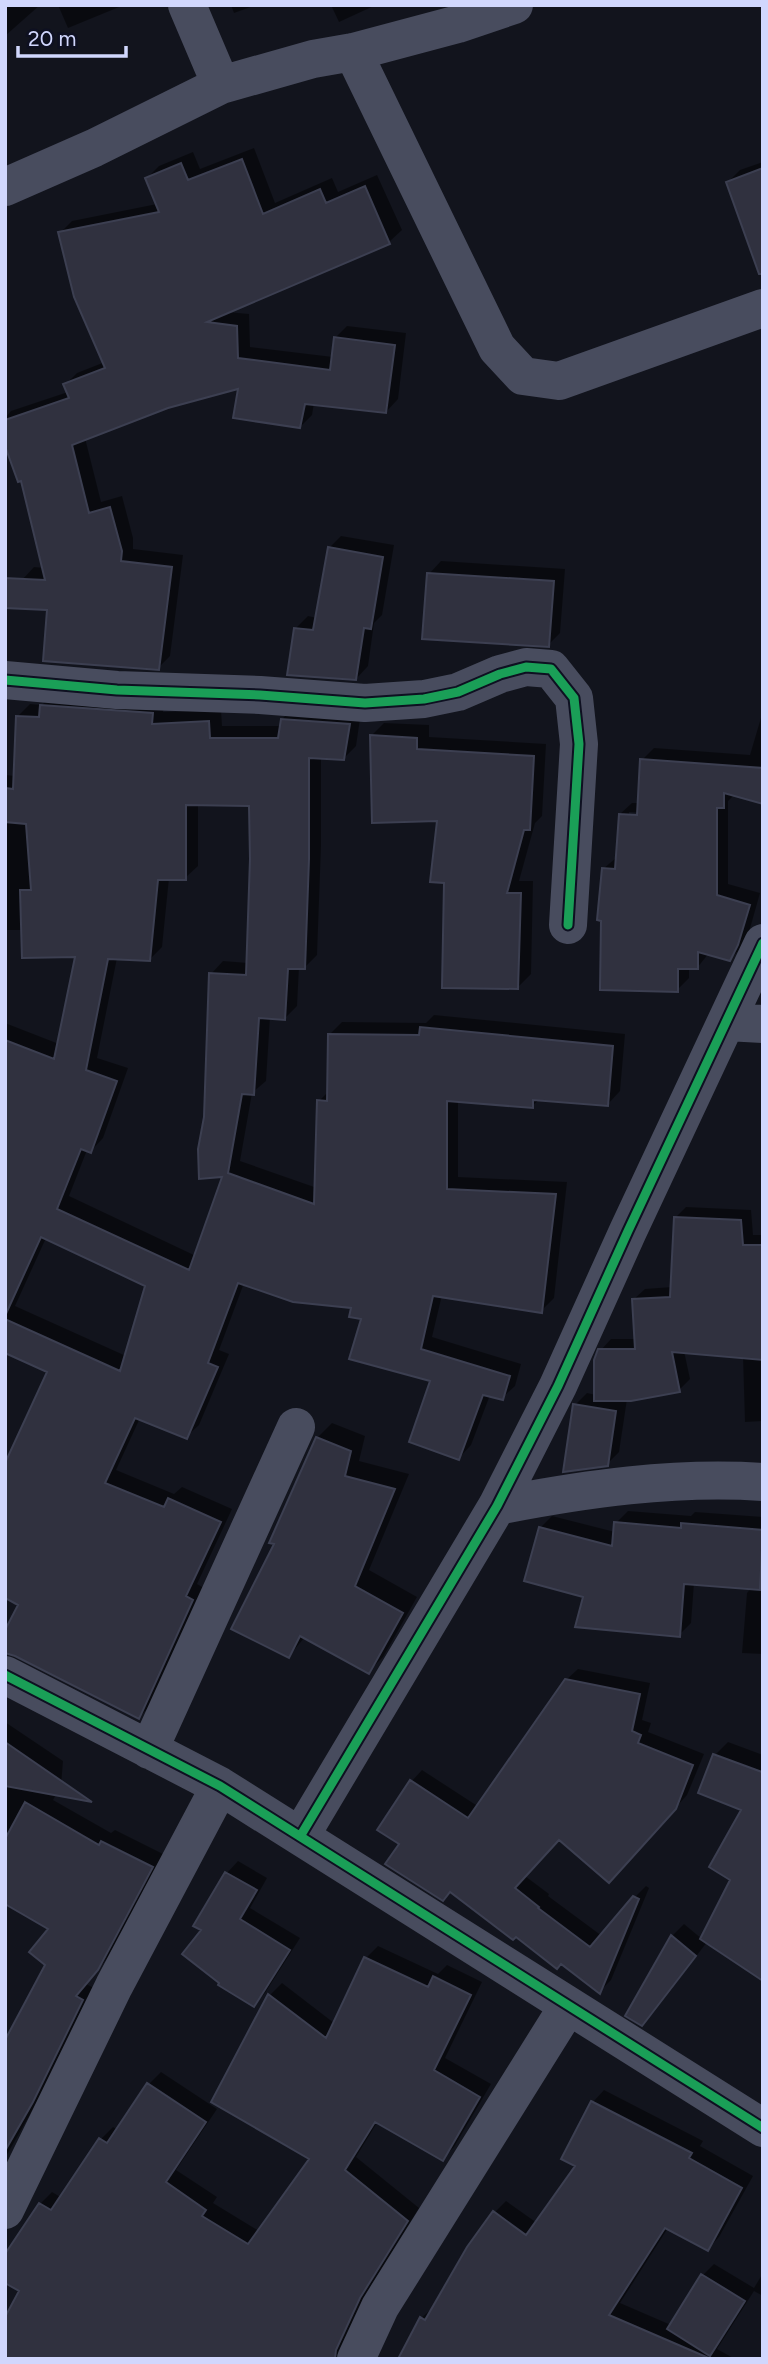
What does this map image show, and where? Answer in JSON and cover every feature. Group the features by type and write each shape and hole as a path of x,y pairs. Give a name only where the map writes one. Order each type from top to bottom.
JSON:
{"street":[{"path":"187,5 220,85"},
{"path":"5,187 94,148 220,85 313,58 353,52 514,5"},
{"path":"353,52 497,348 523,376 559,381 763,308"},
{"path":"5,680 117,690 260,695 365,703 424,699 458,692 500,674 526,667 551,669 574,698 579,744 568,925"},
{"path":"301,1835 497,1506 558,1386 628,1231 745,1023 763,943"},
{"path":"149,1750 296,1427"},
{"path":"497,1506 608,1487 724,1479 763,1482"},
{"path":"5,1675 220,1786 763,2128"},
{"path":"5,2210 114,1986 220,1786"},
{"path":"356,2359 380,2307 568,2006"}],"building":[{"path":"242,159 263,214 320,189 326,203 365,186 390,244 207,322 237,326 238,358 330,370 334,337 395,345 386,413 305,404 300,428 233,418 238,389 168,408 72,445 89,513 110,507 122,551 121,561 172,567 159,670 43,661 47,610 5,608 5,578 45,580 21,481 18,482 5,446 5,420 69,398 63,384 105,368 74,297 58,232 159,212 145,178 181,163 188,180"},
{"path":"763,168 763,274 759,274 726,182"},
{"path":"328,547 383,557 371,629 364,628 356,680 287,675 294,628 313,630"},
{"path":"427,573 554,581 549,647 422,639"},
{"path":"40,705 153,713 152,724 209,721 210,738 278,738 281,719 350,724 344,760 309,758 305,969 288,969 285,1020 259,1018 254,1095 242,1094 228,1173 314,1204 317,1100 327,1101 328,1034 419,1035 420,1027 613,1046 608,1106 533,1100 533,1108 447,1101 447,1189 556,1194 542,1313 433,1296 421,1349 510,1376 503,1400 483,1395 459,1460 409,1442 430,1381 349,1359 361,1319 349,1317 351,1308 293,1302 238,1283 208,1363 218,1367 187,1439 135,1418 105,1483 164,1507 168,1498 221,1522 186,1596 193,1600 139,1719 5,1653 5,1630 18,1605 5,1598 5,1463 47,1372 5,1353 5,1319 120,1371 145,1286 41,1237 5,1316 5,1040 54,1059 75,957 22,958 20,890 31,890 26,824 5,822 5,788 13,789 16,716 39,717","holes":["186,805 249,806 246,975 209,973 204,1117 198,1149 199,1179 222,1177 189,1270 57,1209 81,1149 91,1153 117,1081 86,1070 108,959 150,961 158,880 186,880"]},
{"path":"370,735 417,738 417,749 534,756 530,830 524,830 507,893 521,893 518,989 442,988 444,883 430,882 437,821 372,823"},
{"path":"640,759 763,768 763,804 724,793 724,808 717,808 717,895 750,905 738,945 730,961 698,952 698,969 678,969 678,992 600,990 601,921 597,920 602,868 615,869 619,814 637,815"},
{"path":"674,1217 741,1220 743,1245 763,1245 763,1360 672,1352 680,1392 631,1401 594,1401 594,1360 598,1349 635,1349 632,1299 670,1297"},
{"path":"573,1404 616,1411 608,1466 563,1472"},
{"path":"316,1437 351,1451 345,1476 395,1489 355,1586 403,1613 369,1674 300,1636 289,1658 231,1629 274,1544 269,1543"},
{"path":"614,1522 681,1528 681,1523 763,1530 760,1590 684,1584 680,1637 575,1627 583,1597 524,1581 539,1527 612,1546"},
{"path":"565,1679 640,1694 632,1731 641,1735 638,1743 693,1765 676,1809 609,1883 559,1840 515,1888 590,1947 633,1896 639,1899 600,1994 561,1964 557,1969 516,1937 513,1940 450,1892 443,1901 385,1864 399,1844 377,1830 410,1780 468,1818"},
{"path":"5,1742 92,1802 5,1786"},
{"path":"713,1754 763,1771 763,1981 700,1939 730,1880 709,1867 741,1810 698,1793"},
{"path":"25,1802 99,1845 101,1841 153,1867 98,1970 76,1996 83,2000 33,2102 5,2151 5,2040 45,1965 29,1952 48,1929 5,1904 5,1839"},
{"path":"225,1872 257,1890 240,1919 290,1950 254,2007 218,1985 219,1983 182,1954 201,1930 193,1926"},
{"path":"671,1935 696,1956 642,2026 625,2016"},
{"path":"364,1957 428,1987 433,1976 471,1995 434,2070 480,2097 443,2161 375,2122 345,2170 408,2221 360,2298 336,2350 335,2359 5,2359 5,2317 19,2291 5,2283 5,2254 39,2203 51,2210 99,2138 107,2143 147,2083 206,2122 166,2182 206,2210 202,2216 248,2244 309,2159 211,2102 268,1994 326,2038"},
{"path":"591,2101 692,2153 689,2158 742,2188 708,2251 665,2228 609,2315 711,2359 398,2359 420,2317 425,2320 467,2247 493,2211 526,2235 575,2166 561,2159"},
{"path":"701,2274 745,2301 710,2356 667,2329"}],"cycle path":[{"path":"5,680 117,690 260,695 365,703 424,699 458,692 500,674 526,667 551,669 574,698 579,744 568,925"},
{"path":"301,1835 497,1506 558,1386 763,943"},
{"path":"5,1675 220,1786 763,2128"}]}
